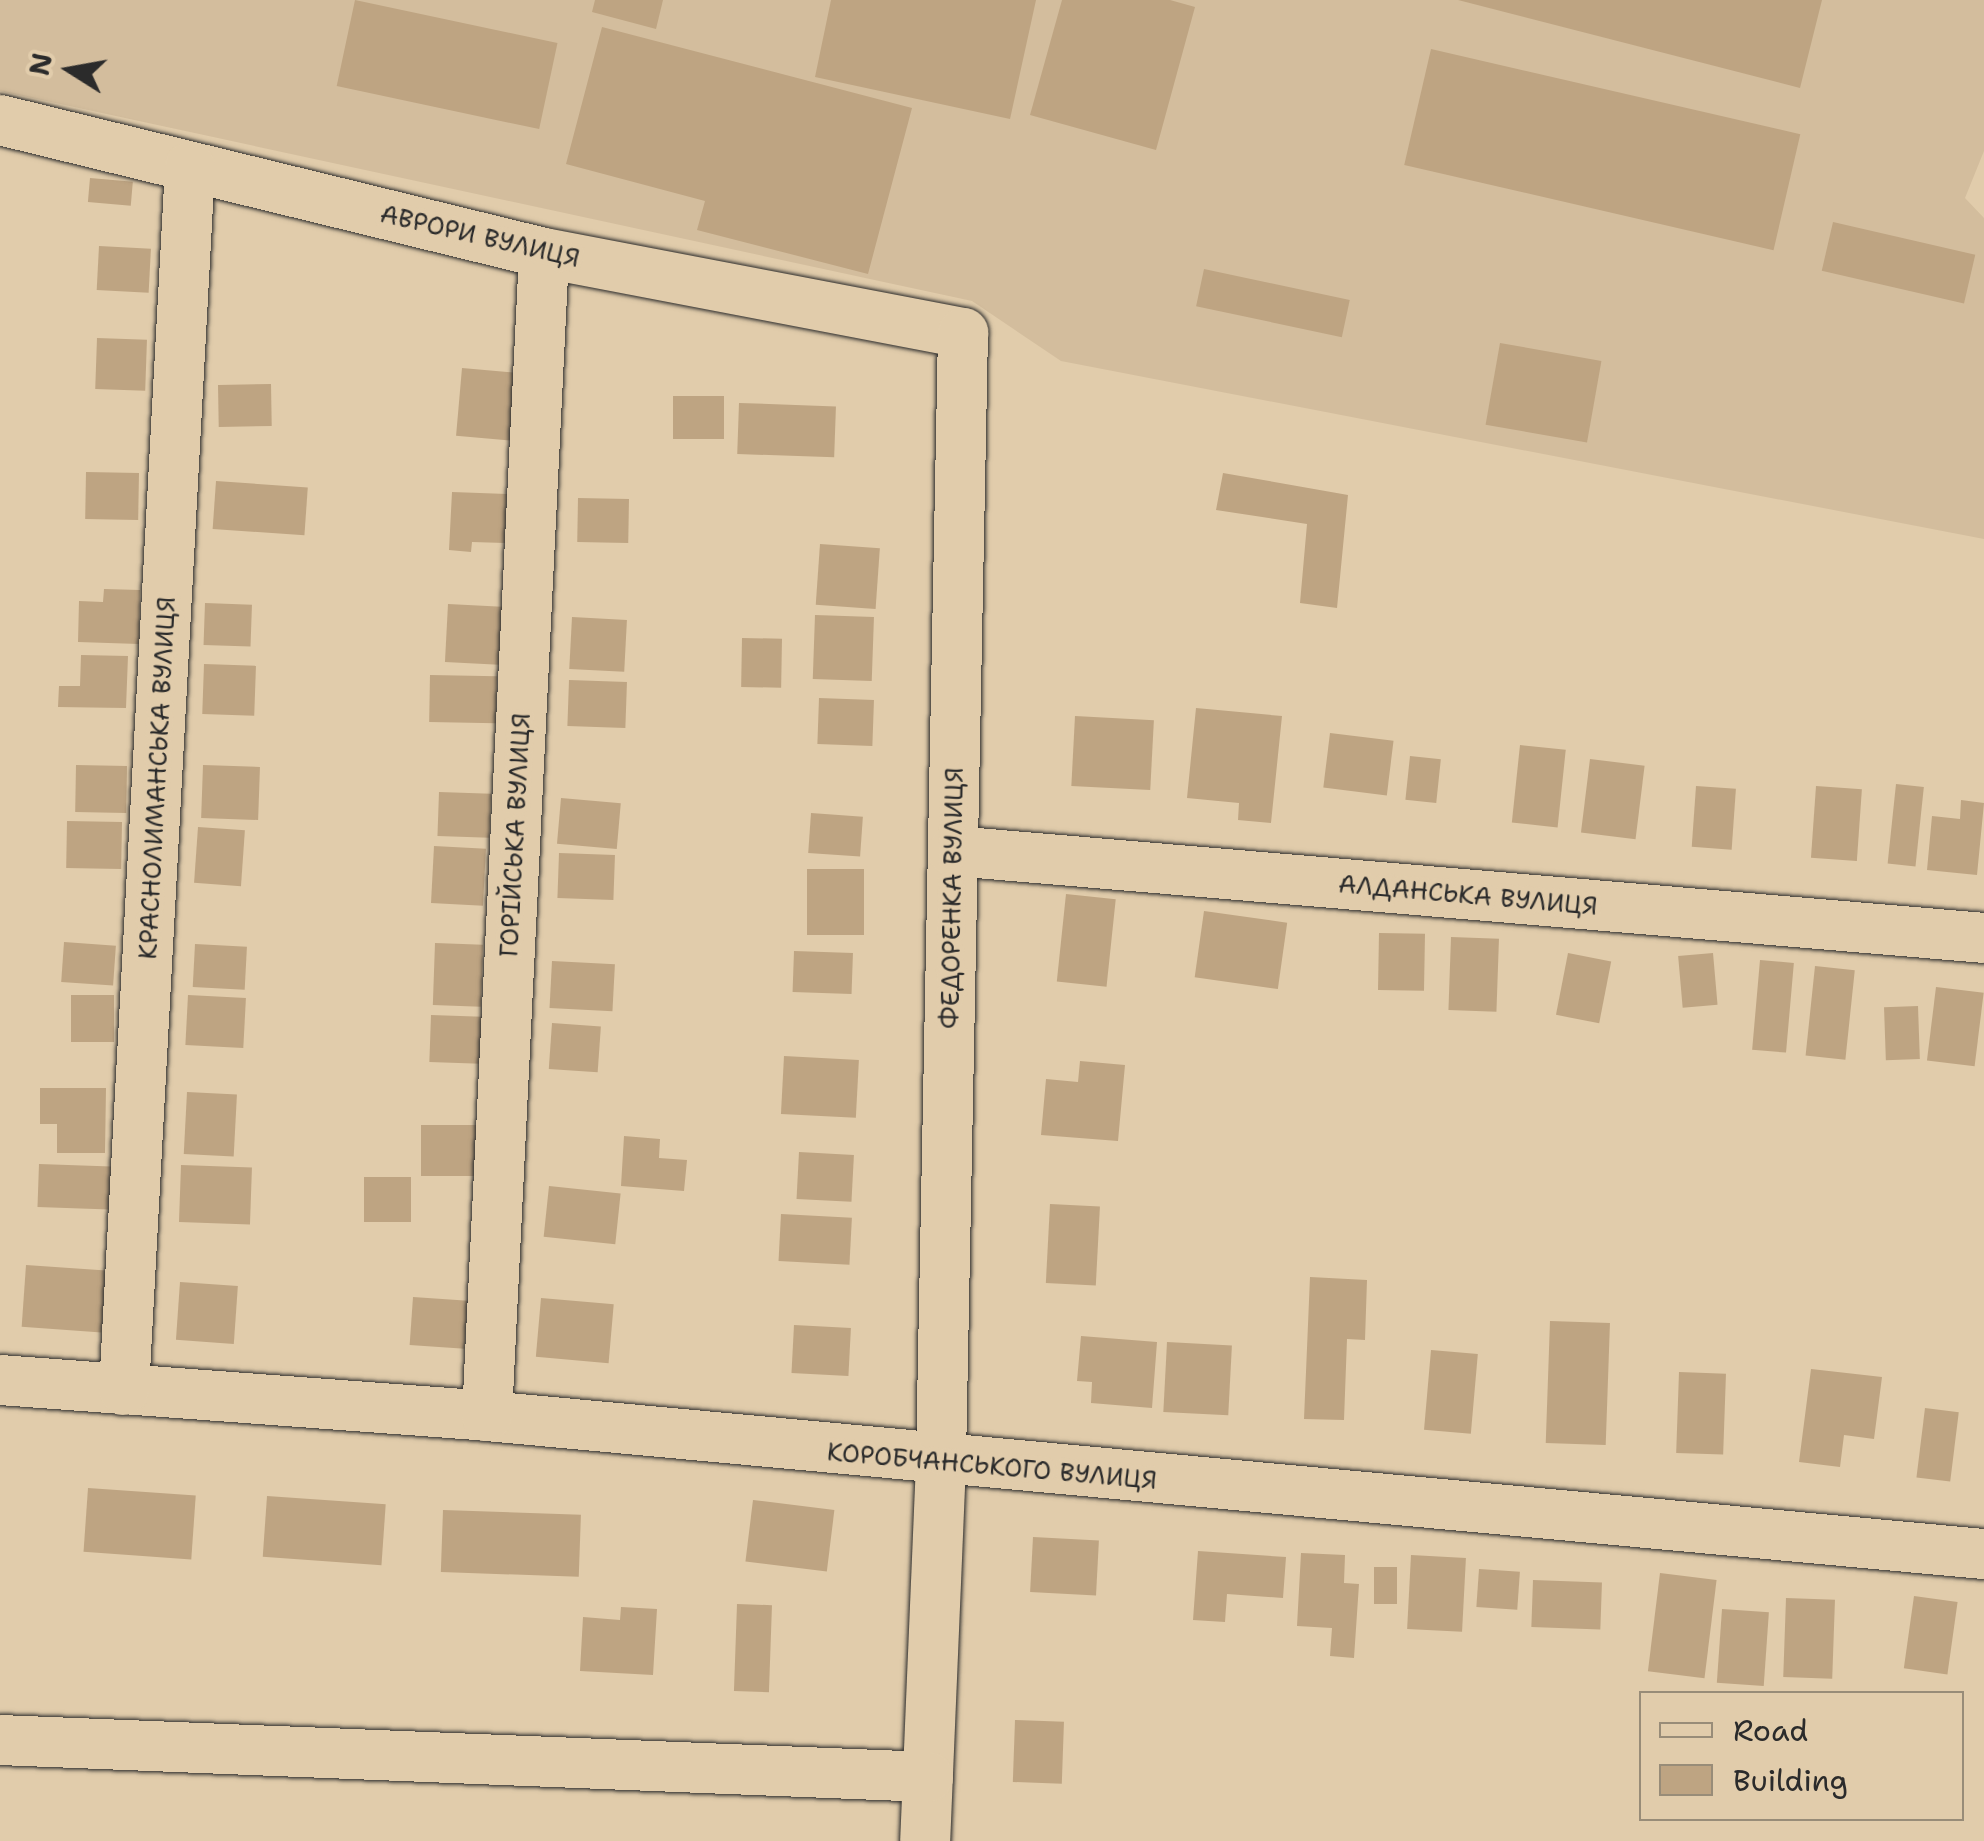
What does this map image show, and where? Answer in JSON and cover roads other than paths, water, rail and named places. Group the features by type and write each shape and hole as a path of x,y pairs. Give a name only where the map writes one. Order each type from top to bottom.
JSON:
{"street":[{"name":"АВРОРИ ВУЛИЦЯ","path":"0,120 544,253 963,333"},
{"name":"КРАСНОЛИМАНСЬКА ВУЛИЦЯ","path":"124,1390 190,166"},
{"name":"ГОРІЙСЬКА ВУЛИЦЯ","path":"486,1416 544,253"},
{"name":"ФЕДОРЕНКА ВУЛИЦЯ","path":"925,1841 941,1463 963,333"},
{"name":"АЛДАНСЬКА ВУЛИЦЯ","path":"953,852 1984,938"},
{"name":"КОРОБЧАНСЬКОГО ВУЛИЦЯ","path":"0,1380 486,1416 941,1463 1984,1554"},
{"path":"0,1740 928,1777"}]}
